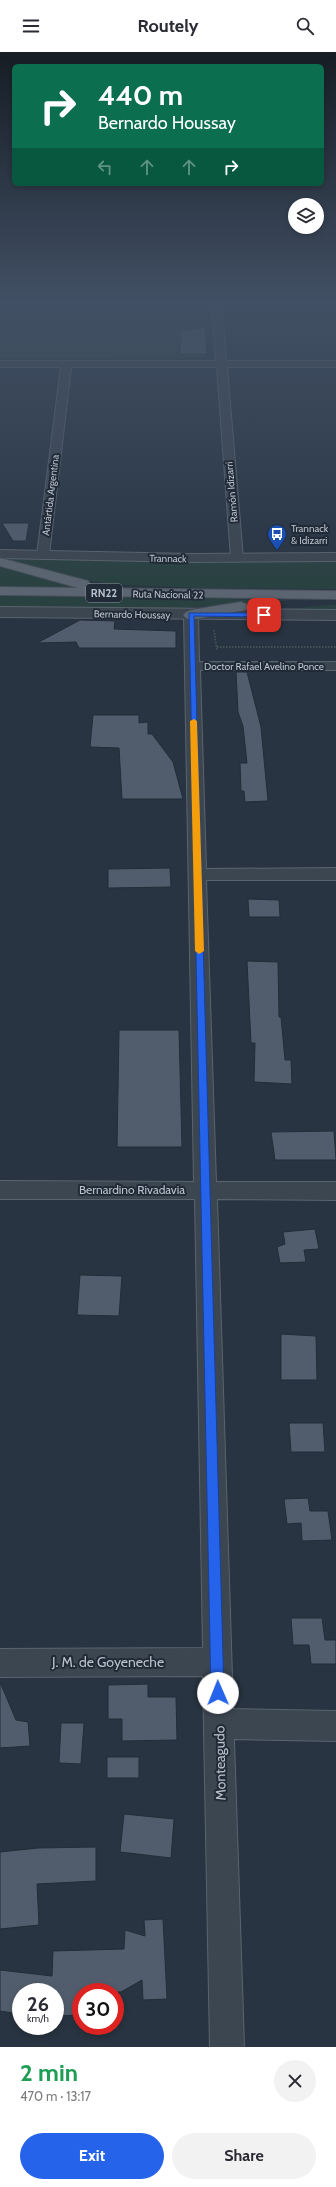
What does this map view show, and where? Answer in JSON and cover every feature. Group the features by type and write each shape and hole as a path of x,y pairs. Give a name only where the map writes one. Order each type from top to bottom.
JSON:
{"main road":[{"path":"0,562 94,586 208,595"},
{"name":"Ruta Nacional 22","path":"0,591 208,595 336,595"},
{"path":"191,615 222,609 336,598"}],"street":[{"name":"Antártida Argentina","path":"43,555 62,398"},
{"name":"Ramón Idizarri","path":"224,398 237,558"},
{"name":"Trannack","path":"0,554 237,558 336,557"},
{"name":"Bernardo Houssay","path":"0,612 191,615 336,615"},
{"name":"Monteagudo","path":"191,615 227,2047"},
{"name":"Doctor Rafael Avelino Ponce","path":"192,666 336,666"},
{"path":"198,875 336,874"},
{"name":"Bernardino Rivadavia","path":"0,1190 336,1191"},
{"name":"J. M. de Goyeneche","path":"0,1663 217,1662"},
{"path":"218,1724 336,1726"}],"path":[{"path":"214,629 218,654"},
{"path":"217,648 336,647"}],"green space":[{"path":"0,558 182,562 336,561 336,589 203,588 125,585 87,581"},
{"path":"0,564 93,589 0,587"},
{"path":"0,596 295,600 167,609 0,609"},
{"path":"336,604 336,611 270,611"}],"building":[{"path":"2,523 29,523 26,541 13,541"},
{"path":"80,620 115,621 114,629 176,631 176,648 79,648 76,642 37,643"},
{"path":"236,672 247,672 261,727 268,801 245,802 244,791 241,791 240,763 247,763 243,726 238,712"},
{"path":"93,715 139,715 139,723 148,722 148,734 152,734 173,762 183,799 122,799 119,748 90,747"},
{"path":"170,868 171,887 108,888 108,869"},
{"path":"248,899 279,900 280,917 249,917"},
{"path":"247,961 278,962 279,1017 281,1017 285,1060 291,1060 292,1084 254,1082 255,1043 251,1043"},
{"path":"119,1030 179,1030 182,1147 117,1147"},
{"path":"334,1131 336,1160 275,1160 271,1132"},
{"path":"315,1229 319,1249 304,1250 306,1262 280,1263 277,1247 285,1244 283,1232"},
{"path":"80,1275 122,1276 119,1316 77,1315"},
{"path":"281,1334 316,1336 317,1380 281,1380"},
{"path":"289,1423 323,1423 325,1452 291,1452"},
{"path":"308,1498 310,1511 328,1511 332,1540 302,1541 301,1523 287,1524 284,1499"},
{"path":"291,1618 322,1618 325,1640 336,1640 336,1664 311,1664 309,1645 293,1645"},
{"path":"0,1682 16,1720 28,1722 30,1746 0,1748"},
{"path":"148,1684 148,1697 176,1697 177,1740 122,1741 122,1719 108,1719 108,1685"},
{"path":"61,1723 84,1723 81,1764 59,1763"},
{"path":"107,1757 139,1757 139,1778 107,1778"},
{"path":"124,1814 174,1819 171,1858 120,1852"},
{"path":"96,1847 96,1881 37,1884 39,1925 0,1929 0,1852 38,1848"},
{"path":"163,1919 167,1999 143,2000 142,1980 124,1990 124,1983 72,1983 72,2015 64,2016 64,1983 12,1983 12,2013 0,2011 0,1970 52,1976 53,1951 124,1949 125,1930 145,1936 144,1920"}],"slow traffic":[{"path":"194,721 199,951"}],"place":[{"name":"Trannack & Idizarri","path":"277,551"}],"route":[{"path":"218,1693 191,615 264,615"}]}
